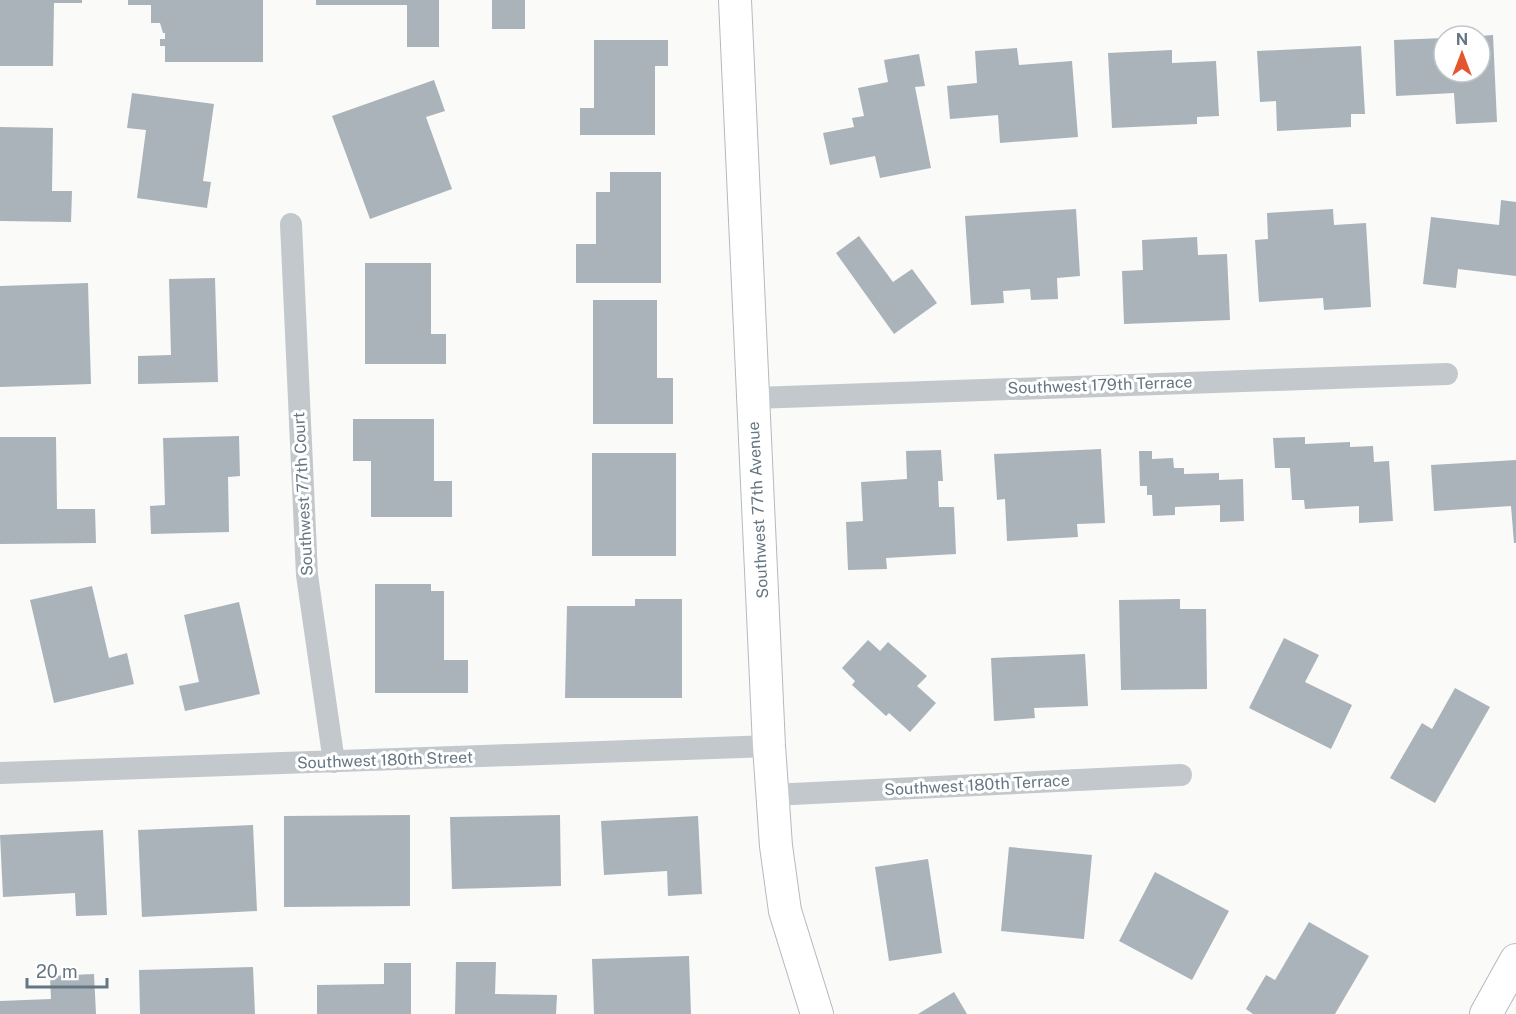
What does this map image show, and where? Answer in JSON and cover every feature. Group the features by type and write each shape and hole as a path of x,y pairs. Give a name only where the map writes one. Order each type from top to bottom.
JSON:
{"street":[{"name":"Southwest 77th Avenue","path":"742,0 753,398 772,795 785,910 817,1014"},
{"name":"Southwest 77th Court","path":"291,224 307,575 334,762"},
{"name":"Southwest 179th Terrace","path":"753,398 1447,374"},
{"name":"Southwest 180th Street","path":"0,773 769,746"},
{"name":"Southwest 180th Terrace","path":"772,795 1181,775"},
{"path":"1486,1014 1516,960"}],"building":[{"path":"0,0 82,0 82,3 54,3 53,66 0,66"},
{"path":"128,0 263,0 263,62 165,62 165,46 160,46 160,39 165,39 165,33 160,23 151,23 151,5 128,5"},
{"path":"316,0 439,0 439,47 407,47 407,5 316,5"},
{"path":"492,0 525,0 525,29 492,29"},
{"path":"1492,35 1497,122 1456,124 1454,93 1396,96 1394,40 1432,38 1432,84 1492,84"},
{"path":"594,40 668,40 668,66 655,66 655,135 580,135 580,108 594,108"},
{"path":"1361,46 1365,114 1351,114 1351,127 1277,131 1276,101 1260,102 1257,51"},
{"path":"1017,48 1019,65 1072,61 1078,137 1000,143 998,115 950,119 947,86 977,83 975,51"},
{"path":"1172,50 1172,63 1216,61 1219,116 1197,117 1197,124 1112,128 1108,53"},
{"path":"919,54 925,86 915,87 931,168 880,178 875,156 830,165 823,133 854,127 852,118 864,116 858,88 888,82 884,60"},
{"path":"434,80 445,111 426,117 452,189 370,219 332,116"},
{"path":"132,93 214,104 203,181 211,182 207,208 137,198 146,130 127,128"},
{"path":"0,127 53,128 52,191 72,191 71,222 0,221"},
{"path":"610,172 661,172 661,283 576,283 576,244 596,244 596,192 610,192"},
{"path":"1501,200 1516,202 1516,276 1458,269 1456,288 1423,284 1431,217 1499,225"},
{"path":"1076,209 1080,276 1057,278 1058,299 1031,300 1030,289 1003,291 1004,303 971,305 965,216"},
{"path":"1333,209 1334,225 1366,223 1371,307 1324,310 1323,298 1259,302 1255,240 1268,239 1267,213"},
{"path":"859,236 893,282 912,269 937,303 894,334 836,253"},
{"path":"1197,237 1198,255 1227,254 1230,320 1124,324 1122,271 1143,270 1142,240"},
{"path":"365,263 431,263 431,334 446,334 446,364 365,364"},
{"path":"215,278 218,382 138,384 138,356 171,355 169,279"},
{"path":"88,283 91,384 0,387 0,286"},
{"path":"593,300 657,300 657,378 673,378 673,424 593,424"},
{"path":"353,419 434,419 434,481 452,481 452,517 371,517 371,461 353,461"},
{"path":"239,436 240,476 228,477 229,532 151,534 150,506 165,505 163,438"},
{"path":"0,437 56,437 57,509 95,509 96,543 0,544"},
{"path":"1305,437 1305,444 1350,442 1350,447 1373,446 1374,462 1389,461 1393,521 1359,523 1359,506 1305,509 1304,500 1292,500 1290,468 1275,468 1273,438"},
{"path":"1101,449 1105,523 1077,524 1078,537 1007,541 1005,499 997,500 994,454"},
{"path":"941,450 943,481 938,481 939,507 954,507 956,554 886,558 887,569 848,570 846,522 863,521 861,482 907,479 906,451"},
{"path":"1139,451 1152,451 1152,459 1173,458 1174,468 1184,468 1184,474 1219,473 1219,480 1243,479 1244,521 1220,522 1220,505 1175,507 1175,515 1153,516 1152,495 1147,495 1147,486 1140,486"},
{"path":"592,453 676,453 676,556 592,556"},
{"path":"1516,460 1516,543 1514,543 1511,506 1434,511 1431,465"},
{"path":"375,584 431,584 431,591 444,591 444,660 468,660 468,693 375,693"},
{"path":"92,586 109,658 127,653 134,684 54,703 30,600"},
{"path":"635,599 682,599 682,698 565,698 567,606 635,606"},
{"path":"1180,599 1180,609 1206,609 1207,689 1121,690 1119,600"},
{"path":"239,602 260,694 185,711 179,686 199,682 184,615"},
{"path":"1284,638 1319,655 1305,682 1352,705 1331,749 1249,708"},
{"path":"868,640 880,651 888,642 927,676 917,686 936,703 910,732 889,713 886,716 852,685 855,681 842,668"},
{"path":"1085,654 1088,706 1034,708 1035,718 994,721 991,658"},
{"path":"1455,688 1490,707 1435,803 1390,778 1422,723 1432,729"},
{"path":"410,815 410,906 284,907 284,816"},
{"path":"560,815 561,886 452,889 450,817"},
{"path":"698,816 702,894 668,896 667,871 604,875 601,821"},
{"path":"253,825 257,911 142,917 138,830"},
{"path":"103,830 107,915 76,916 75,893 3,897 0,835"},
{"path":"1009,847 1092,855 1084,939 1001,931"},
{"path":"928,859 942,953 889,961 875,867"},
{"path":"1155,872 1229,911 1192,980 1119,941"},
{"path":"1309,922 1369,956 1335,1014 1253,1014 1246,1009 1266,975 1275,980"},
{"path":"689,956 691,1014 594,1014 592,959"},
{"path":"456,962 496,962 495,994 557,995 556,1014 455,1014"},
{"path":"384,963 411,963 411,1014 317,1014 317,985 384,984"},
{"path":"253,967 255,1014 140,1014 139,970"},
{"path":"94,974 96,1014 0,1014 0,1001 51,999 50,976"},
{"path":"954,992 967,1014 918,1014"}]}
